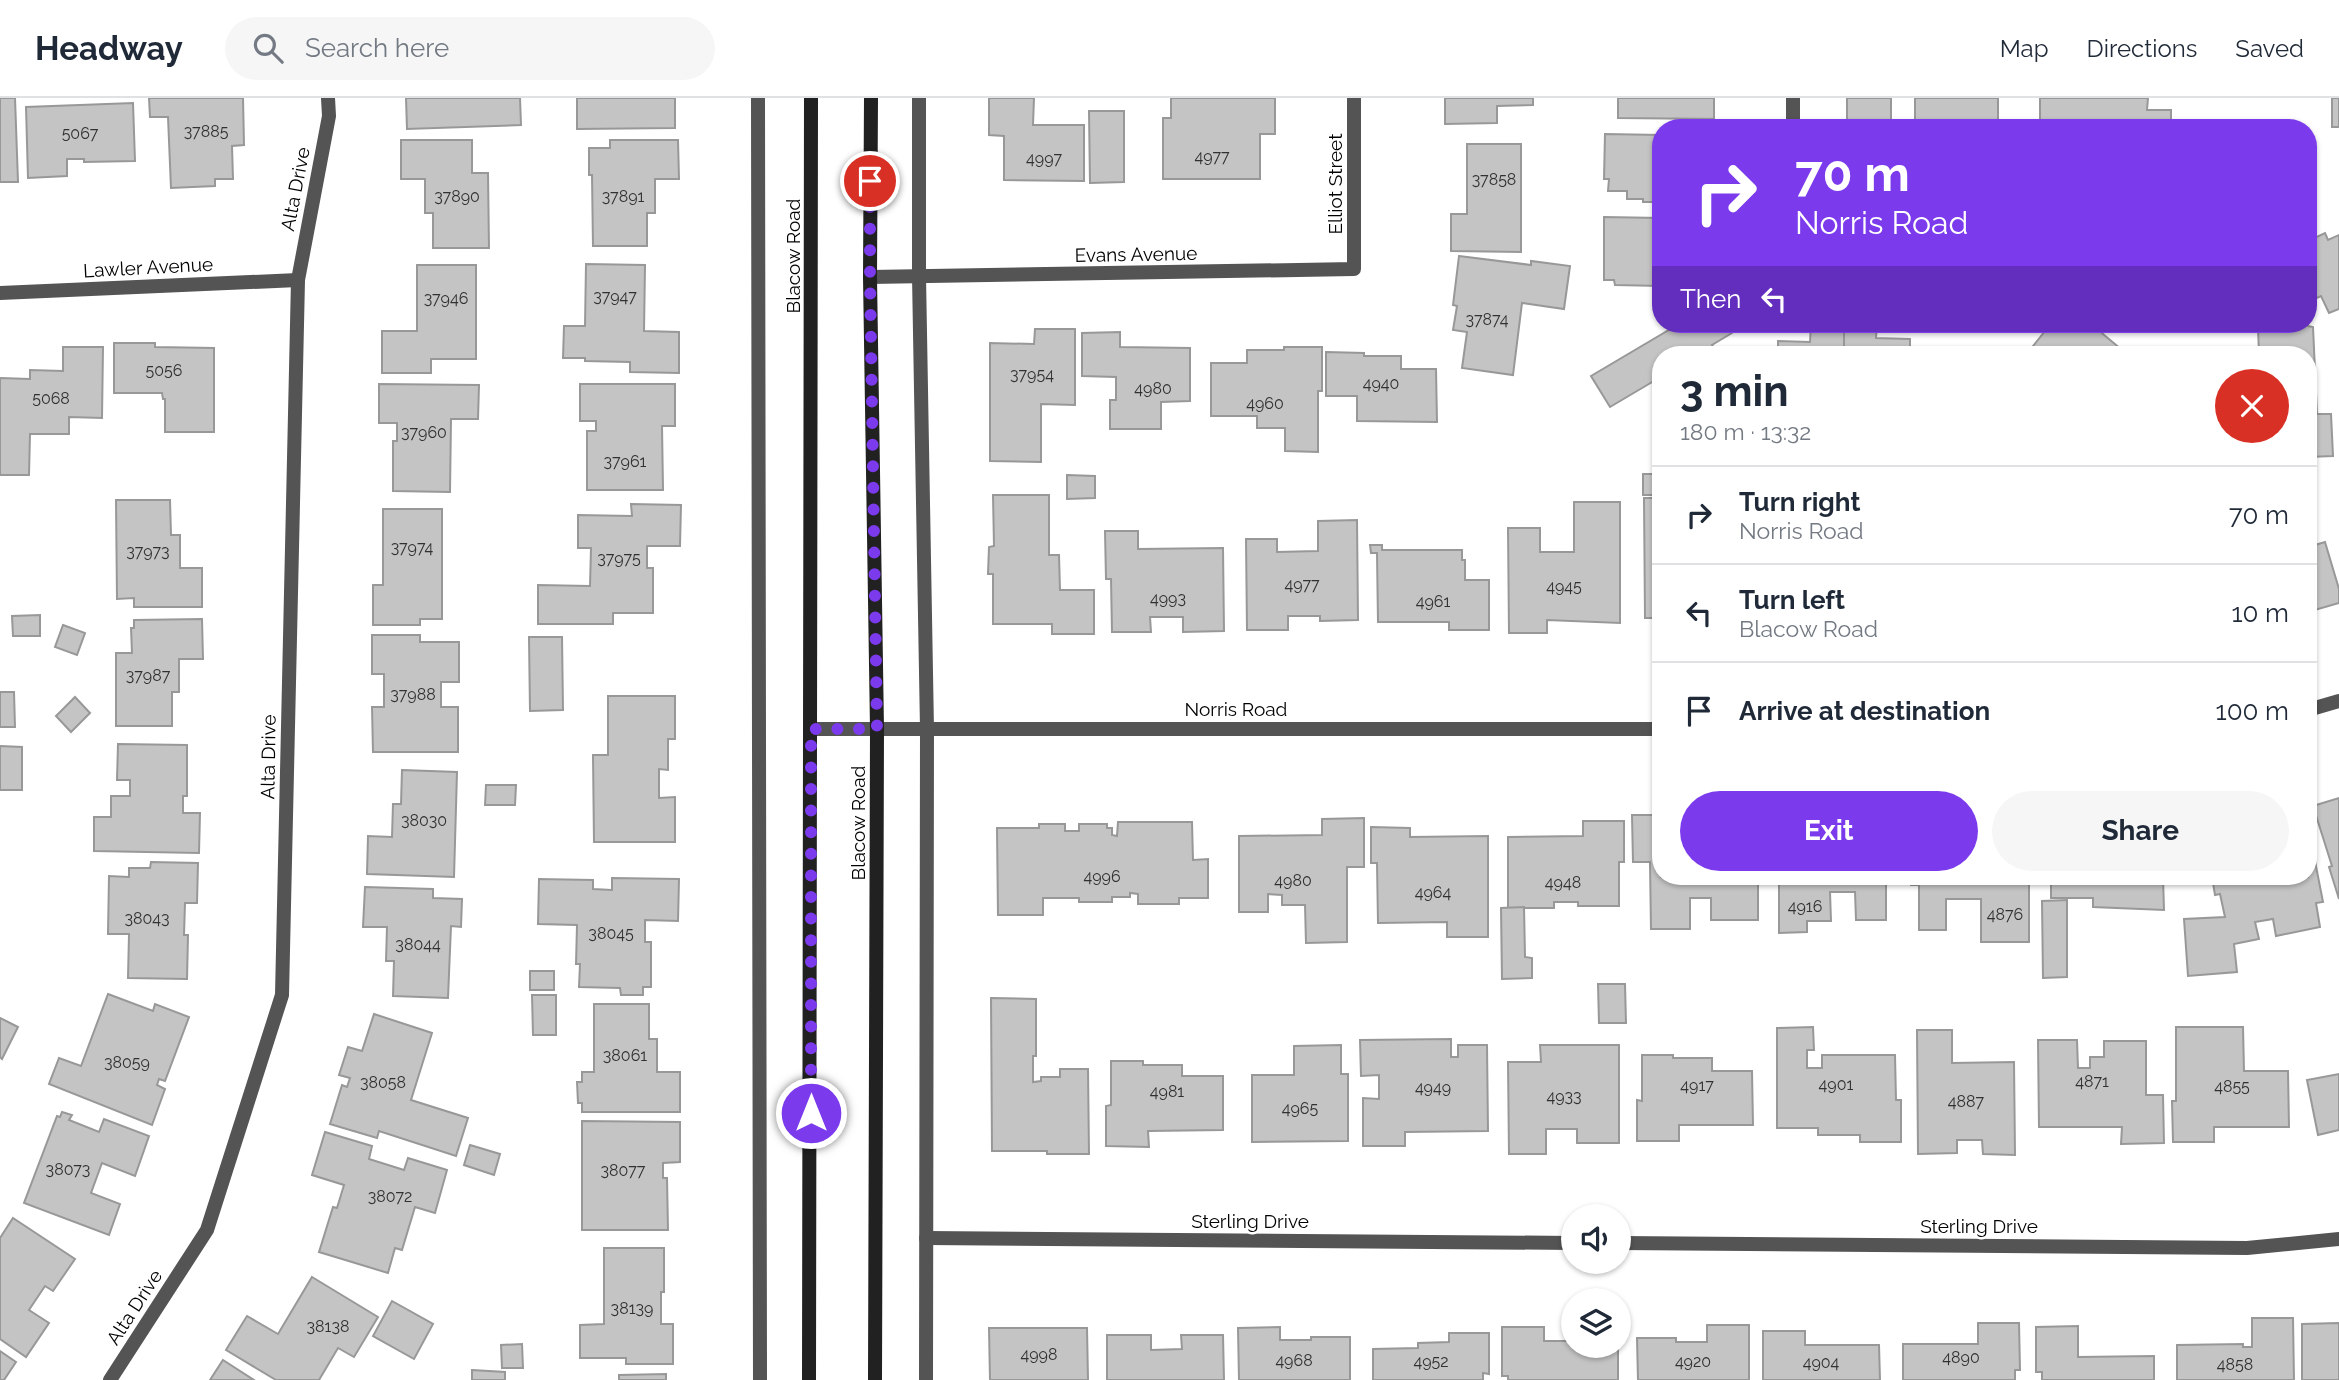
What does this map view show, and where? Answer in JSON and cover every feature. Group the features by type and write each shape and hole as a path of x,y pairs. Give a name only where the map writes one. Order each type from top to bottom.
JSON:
{"main road":[{"name":"Blacow Road","path":"809,1380 811,98"},
{"name":"Blacow Road","path":"871,98 870,277 877,729 874,1380"}],"street":[{"name":"Alta Drive","path":"110,1380 207,1230 282,995 298,280 328,116 328,98"},
{"name":"Blacow Road","path":"758,98 760,1380"},
{"path":"919,98 919,276 927,729 926,1380"},
{"name":"Elliot Street","path":"1354,98 1354,269"},
{"path":"1793,98 1793,119"},
{"name":"Evans Avenue","path":"870,277 1354,269"},
{"name":"Lawler Avenue","path":"0,293 298,280"},
{"path":"2317,707 2339,701"},
{"name":"Norris Road","path":"811,729 1652,729"},
{"name":"Sterling Drive","path":"926,1238 1561,1243"},
{"name":"Sterling Drive","path":"1631,1243 2247,1248 2339,1239"}],"building":[{"path":"0,98 15,98 18,182 0,182"},
{"path":"149,98 243,98 244,145 232,146 233,179 215,179 215,186 171,188 168,117 150,117"},
{"path":"406,98 520,98 521,125 407,129"},
{"path":"577,98 675,98 675,128 577,129"},
{"path":"989,98 1034,98 1033,125 1084,125 1084,181 1004,180 1004,136 989,135"},
{"path":"1171,98 1275,98 1275,134 1260,134 1260,179 1163,179 1163,118 1171,118"},
{"path":"1445,98 1533,98 1533,105 1497,106 1497,123 1445,124"},
{"path":"1618,98 1714,98 1714,119 1618,118"},
{"path":"1847,98 1891,98 1891,119 1847,119"},
{"path":"1915,98 1998,98 1998,119 1915,119"},
{"path":"2040,98 2148,98 2147,110 2171,110 2171,119 2040,119"},
{"path":"2332,98 2339,98 2339,127 2332,127"},
{"path":"133,103 135,161 84,162 84,159 67,159 67,176 28,178 26,107"},
{"path":"1089,111 1124,111 1124,182 1090,183"},
{"path":"1605,134 1652,135 1652,202 1627,199 1627,191 1608,191 1609,179 1604,179"},
{"path":"401,140 472,140 472,173 488,173 489,248 433,248 433,213 425,213 425,179 401,179"},
{"path":"610,140 678,140 679,179 655,179 655,213 647,213 647,246 593,246 589,148 610,148"},
{"path":"1467,144 1521,144 1521,252 1451,251 1451,214 1467,214"},
{"path":"1604,217 1652,218 1652,286 1615,285 1614,280 1604,280"},
{"path":"2325,233 2328,240 2339,235 2339,309 2329,313 2321,296 2317,298 2317,237"},
{"path":"1459,256 1531,265 1531,261 1570,266 1564,309 1522,303 1513,375 1462,368 1467,332 1453,330"},
{"path":"586,264 645,265 644,331 679,332 679,373 630,372 630,362 563,358 564,326 585,326"},
{"path":"417,265 476,265 476,359 431,359 431,373 382,373 382,331 417,331"},
{"path":"1035,329 1075,329 1075,405 1041,404 1041,462 990,461 990,343 1034,344"},
{"path":"1120,332 1120,347 1190,348 1190,401 1161,402 1161,429 1110,429 1110,400 1116,400 1116,377 1082,376 1082,333"},
{"path":"1664,333 1732,333 1713,346 1652,346 1652,382 1610,407 1591,376"},
{"path":"1810,333 1844,333 1844,346 1778,346 1778,341 1810,342"},
{"path":"1844,333 1876,333 1876,338 1910,339 1910,346 1844,346"},
{"path":"2043,333 2102,333 2117,346 2033,346"},
{"path":"2258,333 2313,333 2314,346 2259,346"},
{"path":"114,343 214,348 214,432 165,432 165,399 162,393 114,393"},
{"path":"63,347 103,347 102,418 69,417 69,434 30,434 29,475 0,475 0,378 30,379 30,370 63,371"},
{"path":"1284,347 1322,347 1322,391 1318,391 1318,452 1285,451 1285,428 1257,428 1257,416 1211,416 1211,363 1247,363 1247,350 1284,350"},
{"path":"1326,352 1401,356 1401,369 1436,369 1437,422 1357,421 1357,396 1326,396"},
{"path":"379,384 479,385 478,419 451,419 450,492 393,491 393,441 397,441 397,423 379,423"},
{"path":"580,384 675,384 675,426 662,426 663,490 587,490 587,431 596,431 596,421 580,421"},
{"path":"2317,414 2331,414 2333,456 2317,457"},
{"path":"1643,474 1652,474 1652,495 1643,495"},
{"path":"1067,475 1095,476 1095,498 1067,499"},
{"path":"993,495 1049,495 1049,555 1059,555 1060,590 1094,590 1094,634 1052,634 1052,624 993,624 993,574 988,574 989,547 994,546"},
{"path":"1644,498 1652,498 1652,618 1645,618"},
{"path":"116,500 170,500 171,535 180,535 180,568 202,568 202,607 134,607 134,598 117,599"},
{"path":"1574,502 1620,502 1620,623 1547,620 1547,633 1509,633 1508,528 1540,528 1540,552 1574,552"},
{"path":"631,504 681,505 680,546 647,546 647,568 653,568 653,613 613,613 613,624 538,624 538,585 590,586 591,548 578,548 578,515 632,516"},
{"path":"383,509 442,509 442,619 420,619 420,625 373,625 373,585 383,585"},
{"path":"1357,520 1358,620 1320,621 1320,616 1288,616 1288,630 1247,630 1246,539 1277,539 1277,552 1318,551 1318,521"},
{"path":"1105,531 1138,531 1138,549 1223,548 1224,631 1183,632 1183,617 1150,617 1151,632 1112,632 1111,579 1106,579"},
{"path":"2325,542 2339,589 2339,603 2317,609 2317,544"},
{"path":"1370,545 1382,545 1382,550 1462,550 1465,580 1489,580 1489,630 1449,630 1449,622 1378,622 1377,553 1371,553"},
{"path":"40,615 40,636 13,636 12,616"},
{"path":"202,619 203,659 179,659 179,692 172,692 172,726 116,726 116,653 132,653 131,628 134,628 134,620"},
{"path":"63,625 85,633 77,655 55,647"},
{"path":"372,635 420,635 420,642 459,642 459,682 441,682 441,707 458,707 458,752 373,752 372,707 384,707 384,674 372,674"},
{"path":"529,637 562,637 563,710 530,711"},
{"path":"0,692 14,692 15,727 0,727"},
{"path":"608,696 675,696 675,739 668,739 668,770 659,769 659,798 675,797 675,842 594,842 593,755 608,755"},
{"path":"75,697 90,713 71,732 56,716"},
{"path":"118,744 187,745 187,796 183,796 183,813 200,813 199,853 94,851 94,817 111,817 111,796 130,796 130,780 117,780"},
{"path":"0,746 22,747 22,790 0,790"},
{"path":"402,770 457,772 454,877 367,874 368,836 392,837 393,804 401,804"},
{"path":"486,785 516,785 515,805 485,805"},
{"path":"2339,798 2339,899 2317,819 2317,805"},
{"path":"1632,815 1652,815 1652,885 1758,885 1758,920 1711,920 1711,898 1690,898 1690,929 1651,929 1650,862 1633,862"},
{"path":"1364,818 1364,867 1347,867 1347,942 1306,943 1305,905 1282,905 1282,895 1268,894 1268,912 1239,912 1239,836 1322,835 1322,819"},
{"path":"1583,821 1624,821 1624,862 1619,862 1619,906 1578,906 1578,902 1554,902 1554,908 1508,908 1508,837 1583,836"},
{"path":"1118,822 1192,822 1193,860 1208,859 1208,898 1179,898 1179,904 1138,904 1138,894 1130,893 1130,897 1112,897 1112,902 1043,898 1043,915 998,915 997,828 1039,828 1039,824 1065,824 1065,831 1079,831 1079,824 1107,824 1107,828 1112,828 1112,835 1117,836"},
{"path":"1371,827 1410,828 1410,837 1488,836 1488,937 1447,937 1447,922 1378,923 1377,863 1371,863"},
{"path":"151,862 198,863 197,903 185,903 184,935 188,935 187,979 128,978 129,934 108,934 109,876 129,877 129,868 150,868"},
{"path":"2317,871 2323,902 2316,903 2320,927 2276,936 2273,919 2255,922 2259,939 2234,944 2237,972 2188,976 2184,919 2225,917 2220,894 2215,895 2213,885 2317,885"},
{"path":"612,878 679,879 678,921 645,920 645,942 651,942 651,987 643,987 643,995 621,995 620,988 579,987 580,964 576,964 577,925 538,924 539,879 593,880 593,889 612,890"},
{"path":"1779,885 1886,885 1886,920 1856,920 1855,892 1830,892 1831,921 1807,921 1807,932 1779,933"},
{"path":"1919,885 2029,885 2029,942 1981,942 1981,899 1946,899 1946,930 1919,930"},
{"path":"2051,885 2163,885 2164,910 2093,907 2093,898 2051,898"},
{"path":"365,887 433,889 433,898 462,899 461,927 451,926 448,998 393,996 394,961 386,961 387,927 363,927"},
{"path":"2067,900 2067,977 2043,978 2042,901"},
{"path":"1524,907 1525,957 1532,958 1532,978 1502,979 1501,908"},
{"path":"530,971 554,971 554,990 530,990"},
{"path":"1598,984 1625,984 1626,1023 1599,1023"},
{"path":"108,994 153,1011 155,1004 189,1017 165,1081 159,1079 157,1085 165,1089 152,1125 49,1084 59,1058 81,1066"},
{"path":"532,995 556,995 556,1035 533,1035"},
{"path":"991,998 1036,999 1033,1082 1041,1081 1041,1077 1060,1077 1060,1069 1088,1069 1089,1154 992,1151"},
{"path":"594,1004 649,1004 649,1039 657,1039 657,1072 680,1072 680,1112 582,1112 582,1103 578,1103 577,1082 582,1082 582,1072 594,1072"},
{"path":"374,1014 432,1033 411,1100 468,1118 456,1156 379,1131 377,1138 330,1124 342,1085 347,1087 350,1078 339,1075 348,1047 362,1051"},
{"path":"0,1018 18,1027 2,1059 0,1057"},
{"path":"1813,1027 1814,1050 1807,1050 1807,1068 1822,1068 1822,1055 1895,1055 1896,1100 1901,1100 1901,1142 1860,1142 1860,1135 1818,1135 1818,1128 1777,1128 1777,1028"},
{"path":"2176,1027 2243,1027 2244,1071 2288,1071 2289,1127 2214,1127 2214,1142 2173,1142"},
{"path":"1917,1030 1952,1030 1952,1063 2014,1062 2015,1155 1983,1154 1982,1140 1957,1140 1957,1153 1918,1154"},
{"path":"1451,1039 1451,1057 1458,1057 1458,1045 1487,1045 1488,1131 1405,1132 1405,1146 1363,1146 1363,1098 1379,1099 1379,1075 1361,1076 1360,1040"},
{"path":"2038,1040 2077,1040 2078,1068 2090,1068 2090,1057 2104,1057 2104,1041 2146,1041 2146,1095 2163,1095 2164,1143 2121,1144 2122,1127 2039,1127"},
{"path":"1341,1045 1341,1074 1348,1074 1348,1141 1252,1142 1252,1075 1294,1075 1294,1046"},
{"path":"1540,1045 1619,1045 1619,1143 1577,1143 1577,1129 1546,1129 1546,1154 1509,1154 1508,1062 1541,1062"},
{"path":"1642,1055 1712,1058 1712,1071 1752,1071 1753,1125 1679,1125 1679,1141 1637,1141 1637,1100 1642,1101"},
{"path":"1111,1061 1143,1061 1143,1065 1182,1065 1182,1076 1223,1076 1223,1130 1148,1131 1149,1147 1106,1146 1106,1106 1111,1105"},
{"path":"2339,1074 2339,1130 2318,1135 2307,1080"},
{"path":"62,1112 72,1115 69,1120 99,1132 104,1119 149,1136 135,1176 102,1163 91,1193 120,1204 109,1235 24,1203 57,1116 60,1117"},
{"path":"582,1121 680,1122 680,1162 663,1163 663,1178 667,1178 668,1230 582,1230"},
{"path":"325,1132 372,1146 369,1159 404,1170 408,1158 447,1170 435,1213 415,1207 402,1250 395,1248 388,1273 319,1252 333,1207 337,1208 344,1185 312,1175"},
{"path":"470,1145 500,1154 494,1175 464,1165"},
{"path":"13,1218 75,1259 53,1291 45,1286 29,1310 49,1323 26,1357 0,1339 0,1238"},
{"path":"604,1248 664,1248 661,1324 673,1324 673,1364 626,1364 626,1358 580,1358 580,1325 604,1324"},
{"path":"312,1277 378,1317 354,1357 338,1348 319,1380 276,1380 226,1350 247,1316 278,1334"},
{"path":"392,1301 433,1324 414,1359 373,1336"},
{"path":"2252,1318 2293,1318 2294,1380 2177,1380 2177,1345 2243,1344 2243,1347 2252,1347"},
{"path":"1978,1323 2019,1323 2020,1370 2015,1370 2015,1380 1903,1380 1903,1344 1978,1344"},
{"path":"2339,1323 2339,1380 2302,1380 2302,1324"},
{"path":"1707,1325 1749,1325 1749,1380 1638,1380 1637,1338 1676,1338 1676,1342 1707,1342"},
{"path":"2078,1326 2078,1357 2154,1356 2154,1380 2042,1380 2042,1372 2036,1372 2036,1327"},
{"path":"1280,1327 1280,1340 1350,1337 1350,1380 1239,1380 1238,1328"},
{"path":"1502,1327 1544,1327 1544,1341 1561,1341 1561,1358 1618,1358 1618,1380 1508,1380 1508,1376 1502,1376"},
{"path":"989,1328 1087,1328 1088,1380 990,1380"},
{"path":"1763,1331 1805,1331 1805,1345 1879,1345 1880,1380 1763,1380"},
{"path":"1449,1333 1489,1333 1489,1374 1483,1373 1483,1380 1373,1380 1373,1349 1418,1348 1418,1343 1449,1342"},
{"path":"1107,1335 1151,1335 1151,1350 1182,1349 1181,1335 1223,1335 1224,1380 1107,1380"},
{"path":"522,1344 523,1368 502,1368 501,1345"},
{"path":"0,1351 16,1362 4,1380 0,1380"},
{"path":"223,1360 254,1380 210,1380"},
{"path":"472,1370 505,1372 505,1380 472,1380"},
{"path":"666,1374 666,1380 619,1380 619,1375"}],"route":[{"path":"811,1113 811,729 877,729 870,181"}]}
